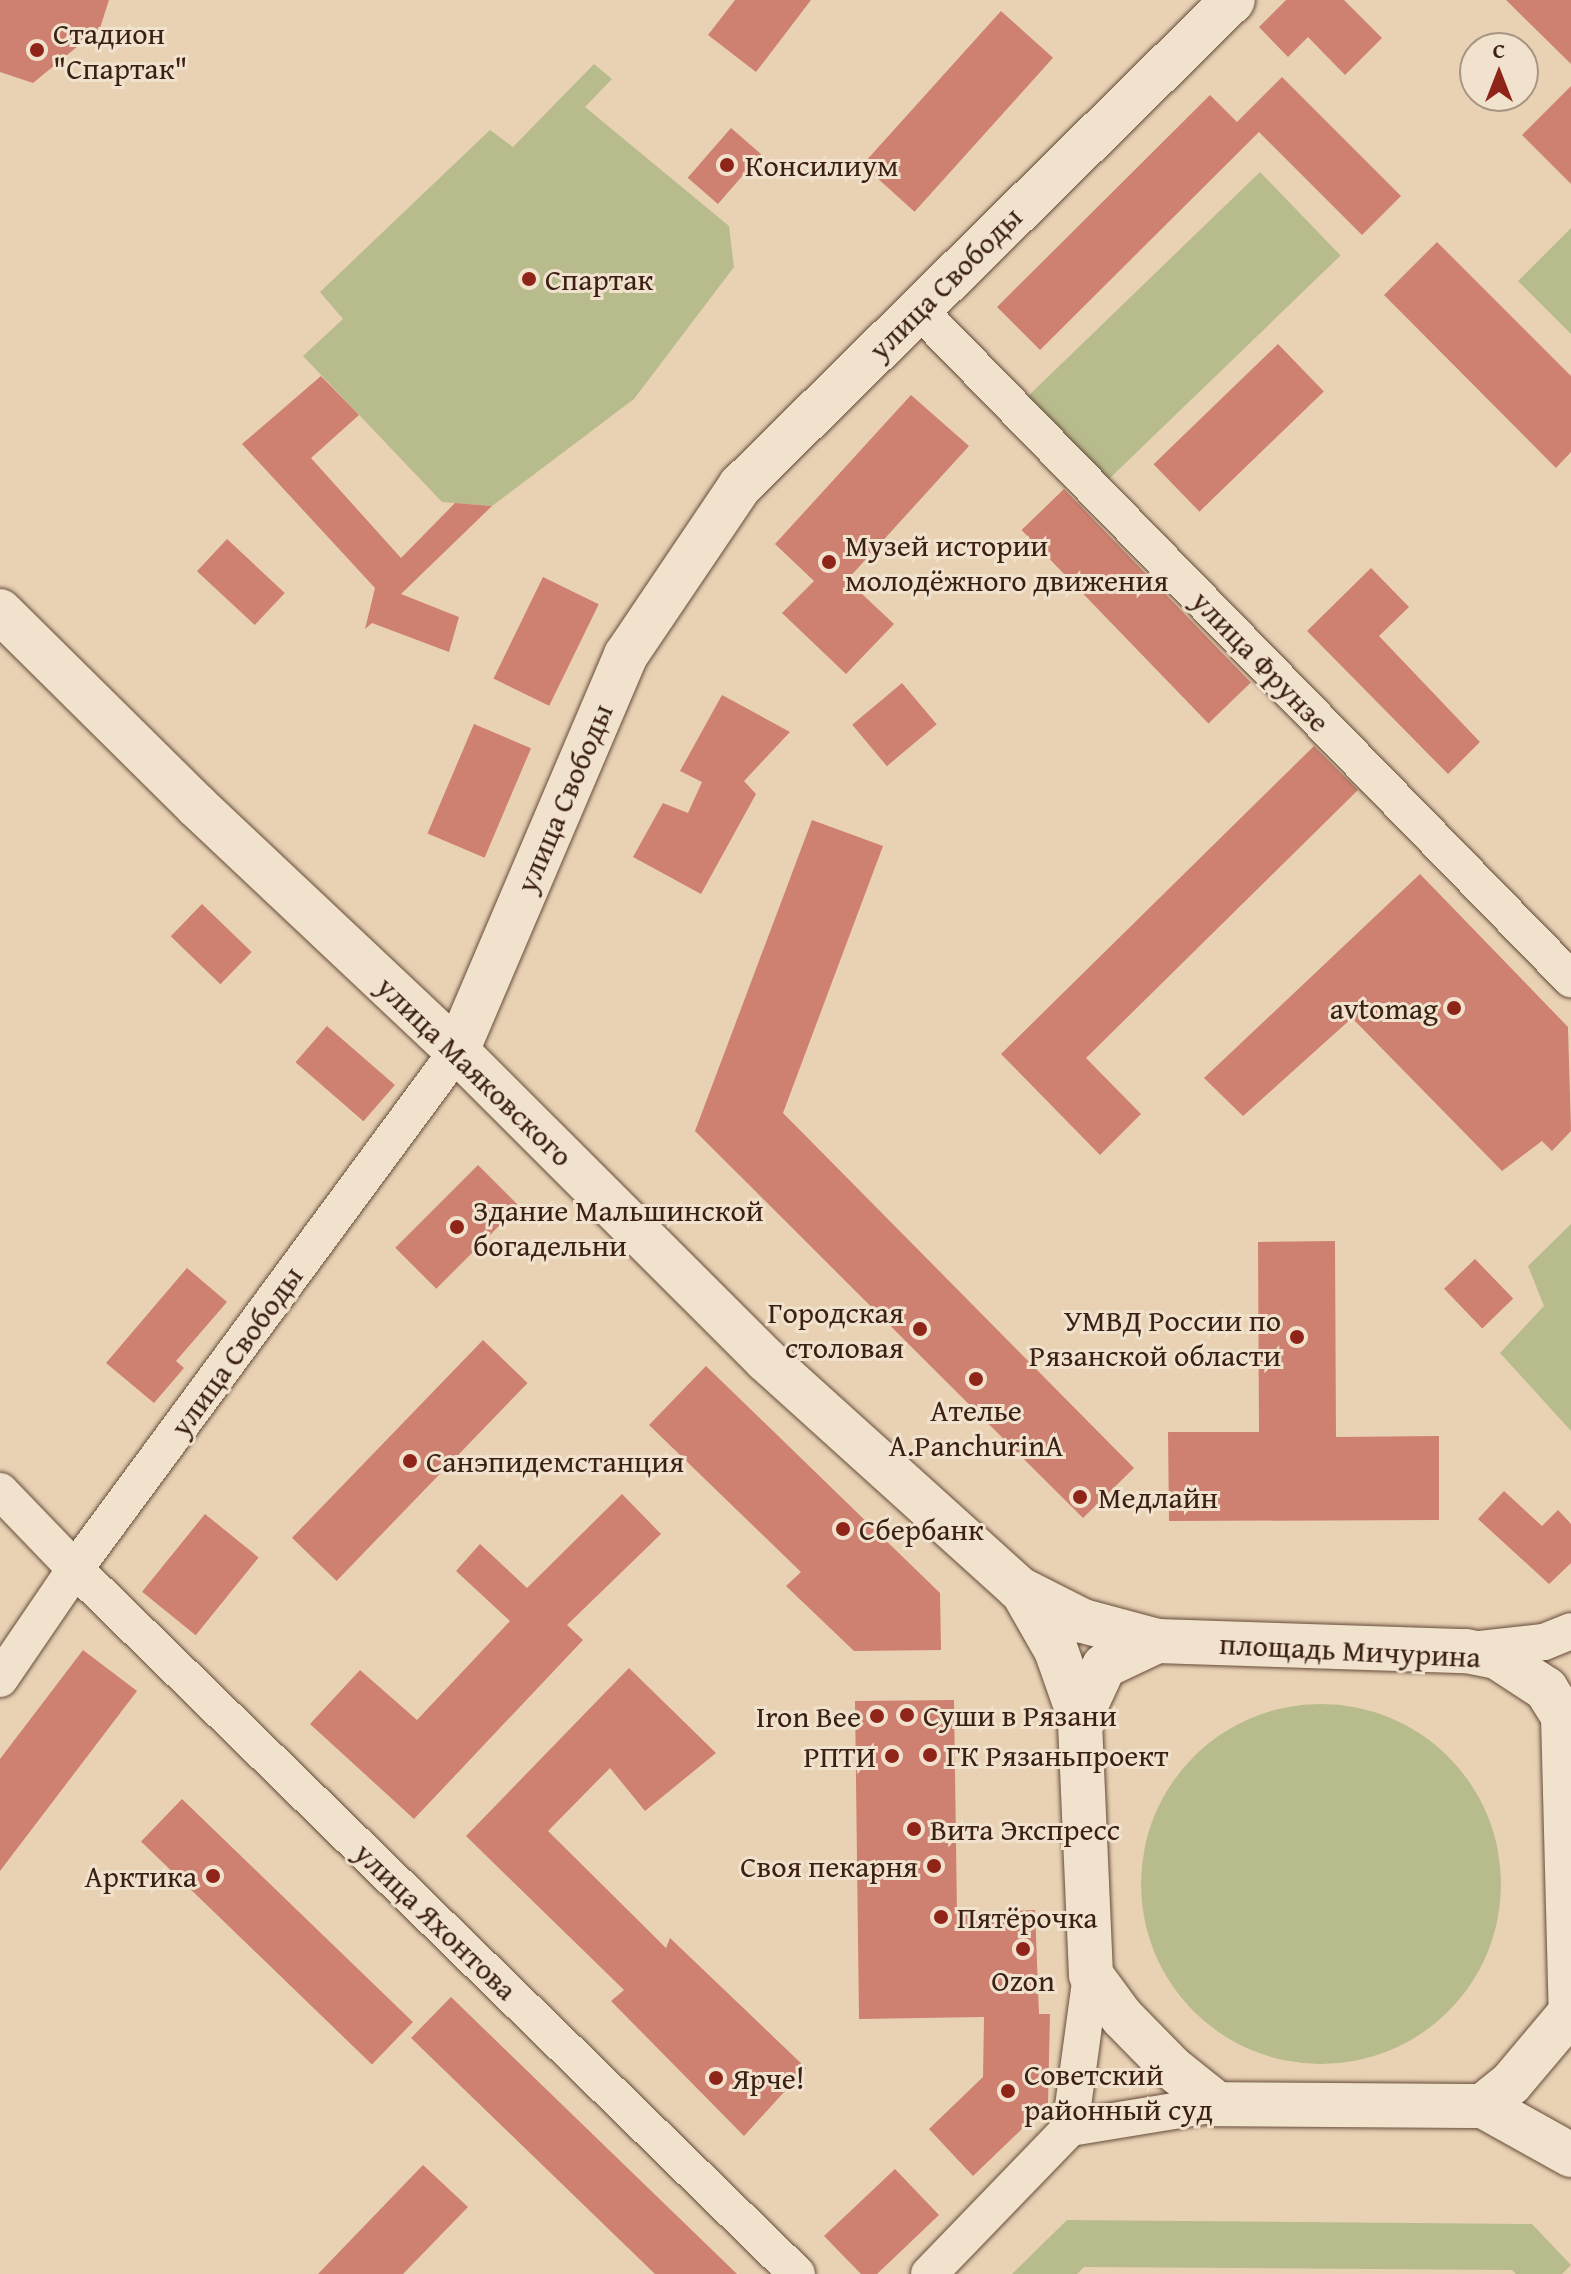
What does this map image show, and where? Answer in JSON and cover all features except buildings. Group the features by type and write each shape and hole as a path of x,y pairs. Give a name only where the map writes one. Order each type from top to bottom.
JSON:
{"street":[{"name":"улица Свободы","path":"0,1679 75,1569 457,1051 626,655 740,486 1233,0"},
{"name":"улица Фрунзе","path":"918,309 1571,979"},
{"name":"улица Маяковского","path":"0,611 197,806 457,1051 766,1360 1024,1594 1083,1621 1157,1641"},
{"name":"улица Яхонтова","path":"0,1491 75,1569 797,2274"},
{"name":"улица Маяковского","path":"1024,1594 1056,1650 1080,1718"},
{"path":"1466,1651 1544,1642 1571,1631"},
{"name":"площадь Мичурина","path":"1091,1975 1080,1718 1104,1666 1157,1641 1466,1651 1497,1657 1567,1706 1570,2016 1511,2083 1483,2106"},
{"path":"1091,1975 1122,2017 1217,2104"},
{"path":"929,2274 1070,2128 1091,1975"},
{"path":"1070,2128 1217,2104 1483,2106 1571,2155"}],"green space":[{"name":"Спартак","path":"594,64 612,79 585,107 729,226 734,267 634,399 492,506 442,502 303,356 343,319 320,292 490,130 513,147"},
{"path":"1260,172 1341,255 1105,483 1025,399"},
{"path":"1571,228 1571,334 1518,281"},
{"path":"1571,1224 1571,1431 1500,1353 1544,1306 1528,1266"},
{"path":"1321,1704 1356,1707 1390,1718 1421,1734 1448,1757 1471,1784 1487,1815 1498,1849 1501,1884 1498,1919 1487,1953 1471,1984 1448,2011 1421,2034 1390,2050 1356,2061 1321,2064 1286,2061 1252,2050 1221,2034 1194,2011 1171,1984 1155,1953 1144,1919 1141,1884 1144,1849 1155,1815 1171,1784 1194,1757 1221,1734 1252,1718 1286,1707"},
{"path":"1067,2220 1532,2224 1571,2265 1562,2274 1516,2274 1512,2270 1084,2267 1077,2274 1012,2274"}],"place":[{"name":"Стадион \"Спартак\"","path":"37,50"},
{"name":"Консилиум","path":"727,165"},
{"name":"Спартак","path":"529,279"},
{"name":"Музей истории молодёжного движения","path":"829,562"},
{"name":"avtomag","path":"1454,1008"},
{"name":"Здание Мальшинской богадельни","path":"457,1227"},
{"name":"Городская столовая","path":"920,1329"},
{"name":"УМВД России по Рязанской области","path":"1297,1337"},
{"name":"Ателье A.PanchurinA","path":"976,1379"},
{"name":"Санэпидемстанция","path":"410,1461"},
{"name":"Медлайн","path":"1080,1497"},
{"name":"Сбербанк","path":"843,1529"},
{"name":"Суши в Рязани","path":"907,1715"},
{"name":"Iron Bee","path":"877,1716"},
{"name":"ГК Рязаньпроект","path":"930,1755"},
{"name":"РПТИ","path":"892,1756"},
{"name":"Вита Экспресс","path":"914,1829"},
{"name":"Своя пекарня","path":"934,1866"},
{"name":"Арктика","path":"213,1876"},
{"name":"Пятёрочка","path":"941,1917"},
{"name":"Ozon","path":"1023,1949"},
{"name":"Ярче!","path":"716,2078"},
{"name":"Советский районный суд","path":"1008,2091"}]}
